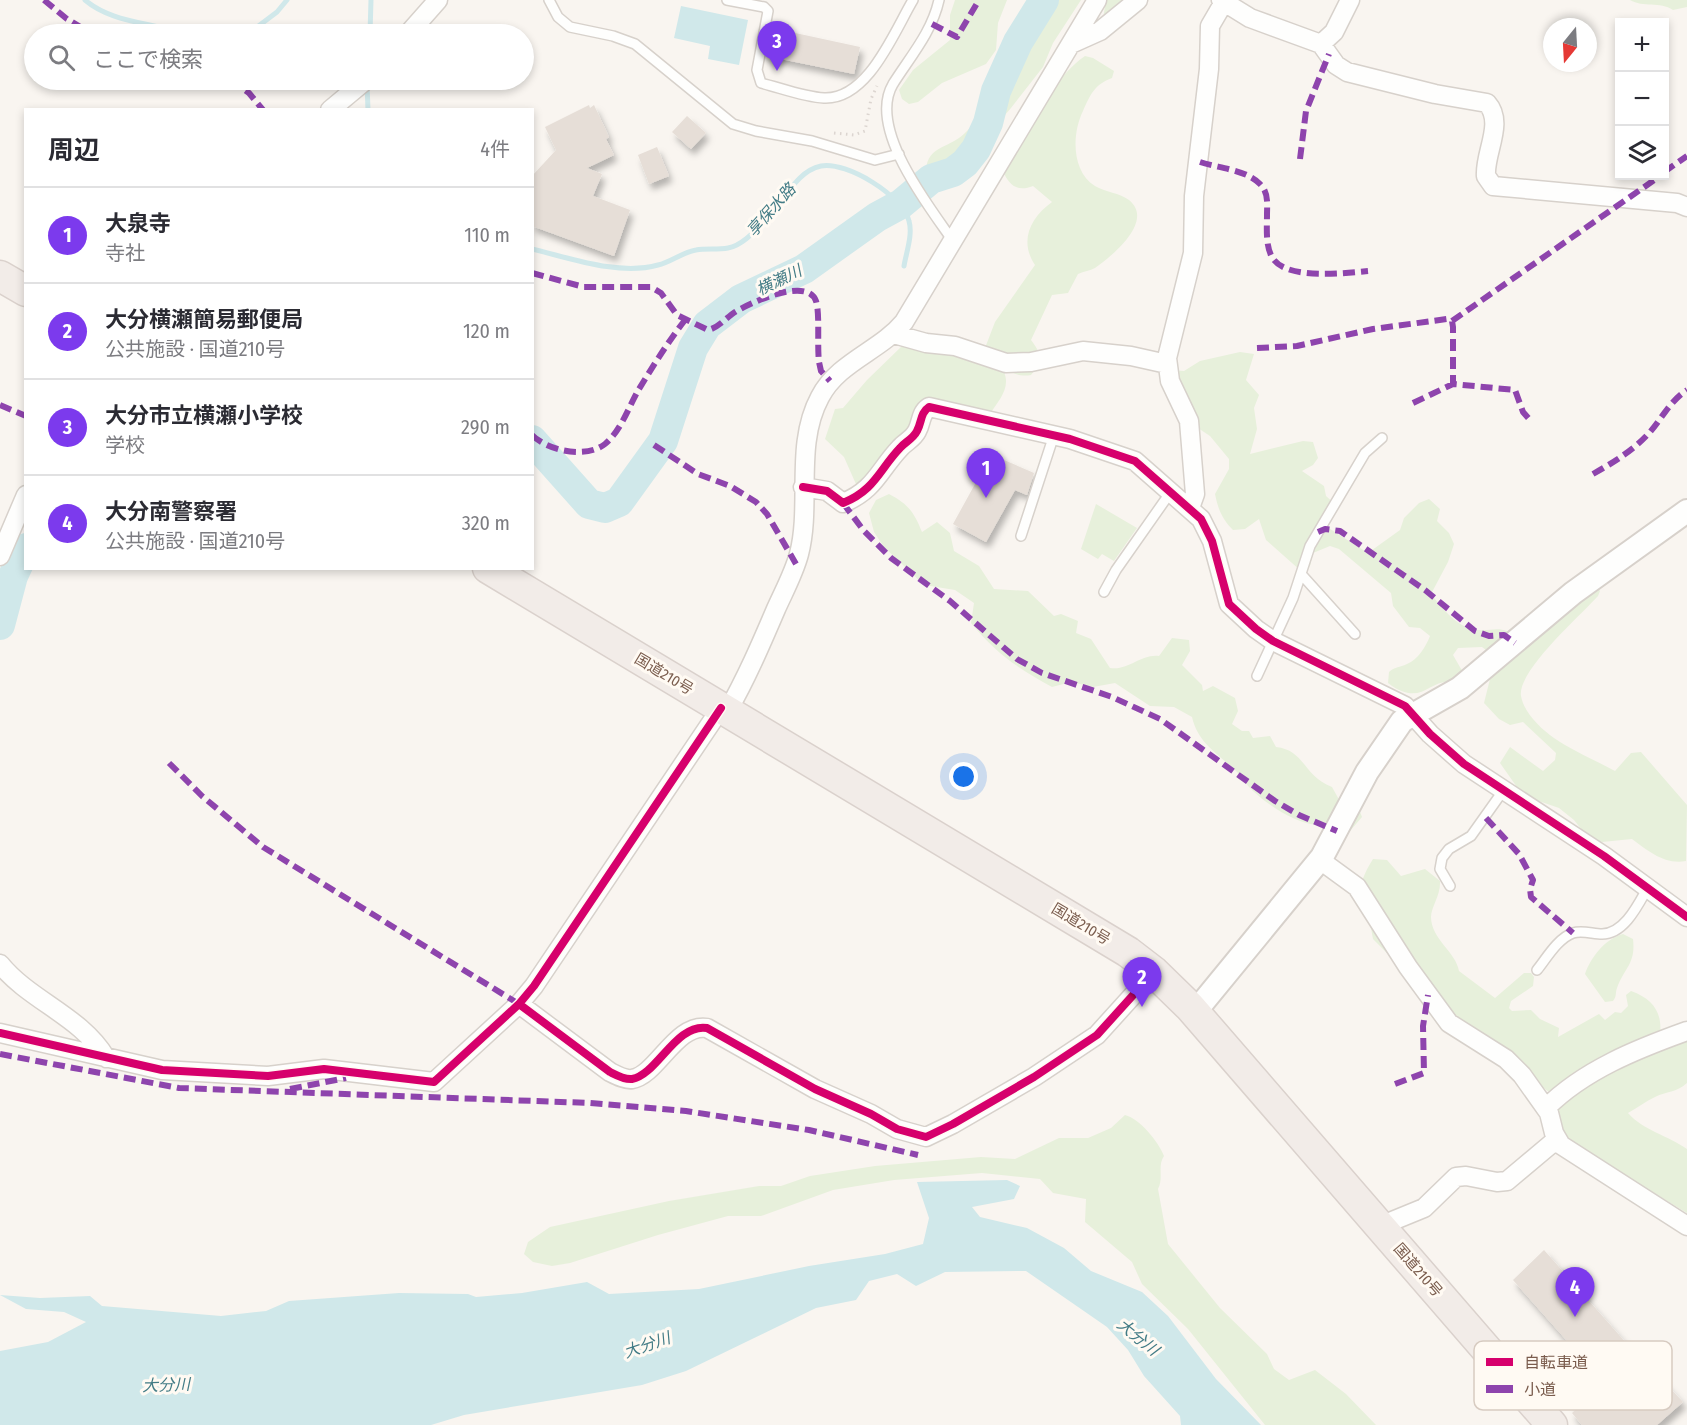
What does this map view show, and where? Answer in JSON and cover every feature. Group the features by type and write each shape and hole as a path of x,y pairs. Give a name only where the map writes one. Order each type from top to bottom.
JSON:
{"highway":[{"path":"0,276 24,290"},
{"name":"国道210号","path":"491,570 1128,952 1154,972 1195,1012 1479,1341"},
{"name":"国道210号","path":"1539,1410 1552,1425"}],"street":[{"path":"417,24 438,0"},
{"path":"0,1033 106,1058 186,1072 268,1076 324,1069 428,1083 438,1079 519,1004 724,710 750,669 799,554 808,430 819,398 838,373 894,334 910,313 1097,0"},
{"path":"1071,44 1100,31 1138,0"},
{"path":"1321,44 1338,27 1350,0"},
{"path":"1190,508 1195,495 1189,421 1170,381 1167,364 1193,253 1194,196 1209,69 1210,26 1222,1 1250,18 1321,44 1336,65 1347,72 1435,94 1487,103 1492,110 1494,129 1486,176 1493,186 1677,203 1687,207"},
{"path":"332,108 354,90"},
{"path":"894,334 926,343 955,346 1006,363 1031,362 1083,351 1131,356 1167,364"},
{"path":"803,487 827,491 843,503 857,497 886,468 898,449 917,432 922,415 929,407 1054,435 1127,456 1146,469 1201,519 1212,541 1229,604 1256,629 1273,641 1400,703 1445,749 1503,791 1605,856 1687,917"},
{"path":"0,556 24,500"},
{"path":"1195,1012 1320,860 1367,772 1402,721 1473,679 1573,593 1687,511"},
{"path":"1320,860 1357,887 1408,967 1449,1023 1515,1067 1546,1108 1557,1139 1575,1155 1687,1226"},
{"path":"0,964 18,984 87,1033 106,1058"},
{"path":"519,1004 610,1072 627,1079 639,1076 680,1037 698,1027 707,1028 815,1089 871,1114 897,1130 926,1137 1034,1077 1097,1035 1154,972"},
{"path":"1546,1108 1577,1080 1687,1031"},
{"path":"1380,1226 1424,1208 1456,1178 1466,1176 1497,1182 1507,1181 1557,1139"}],"lane":[{"path":"549,0 558,16 570,27 613,36 635,44 733,124 756,131 812,141 875,160 899,154"},
{"path":"727,0 764,7 768,10 757,70 761,83 823,98 834,97 861,85 913,0"},
{"path":"939,0 932,24 888,95 887,121 899,154 953,241"},
{"path":"1021,536 1054,435"},
{"path":"1257,676 1293,598 1314,539 1365,453 1382,438"},
{"path":"1104,592 1121,561 1170,492"},
{"path":"1301,574 1354,634"},
{"path":"1450,886 1440,869 1442,858 1449,849 1472,836 1503,791"},
{"path":"1536,970 1559,943 1572,934 1604,934 1615,930 1630,916 1647,888"}],"green space":[{"path":"955,0 1007,0 998,23 996,50 986,64 942,83 918,102 909,104 902,99 899,90 913,70 950,40 950,15"},
{"path":"1048,0 1081,0 1053,43 1043,67 984,139 952,166 931,175 926,170 931,155 961,137 974,123 986,106 1014,52"},
{"path":"1106,0 1126,0 1103,19"},
{"path":"1630,0 1687,0 1687,7 1673,10"},
{"path":"1085,56 1093,58 1114,71 1112,78 1101,83 1094,91 1079,120 1076,151 1081,171 1095,186 1129,200 1136,208 1137,218 1134,228 1120,247 1095,268 1078,274 1068,293 1052,295 1031,340 1039,353 1039,361 1031,375 1024,376 1005,368 985,348 995,322 1035,265 1028,247 1029,230 1038,215 1052,202 1033,186 1018,188 1011,184 1003,171 1049,93 1072,66"},
{"path":"902,346 947,350 1003,370 1005,388 990,414 933,403 859,491 844,457 825,439 835,409 843,408 867,380"},
{"path":"1240,352 1254,354 1246,380 1259,395 1254,408 1257,429 1250,454 1303,441 1313,442 1318,458 1313,465 1302,471 1324,486 1326,496 1335,504 1327,527 1368,553 1400,530 1404,518 1419,503 1429,499 1440,509 1437,521 1449,533 1454,544 1448,562 1431,594 1440,606 1465,626 1479,630 1503,630 1507,631 1508,636 1493,655 1482,647 1458,648 1453,655 1468,681 1460,684 1441,683 1419,692 1400,691 1388,683 1389,672 1415,659 1430,636 1420,628 1409,627 1393,606 1391,593 1339,549 1330,546 1313,553 1310,566 1301,571 1266,540 1259,519 1245,529 1233,530 1226,522 1215,494 1229,469 1229,459 1210,436 1192,424 1170,370 1184,371 1200,361"},
{"path":"889,494 910,509 922,532 937,522 950,533 954,551 979,566 994,589 1028,591 1054,616 1061,614 1078,621 1076,633 1091,639 1110,668 1123,667 1146,657 1159,656 1172,638 1189,640 1190,651 1182,665 1202,685 1203,691 1213,686 1235,698 1238,711 1232,724 1242,731 1249,731 1253,738 1270,736 1276,747 1293,753 1315,777 1332,787 1342,805 1357,804 1362,817 1344,838 1328,836 1323,824 1305,823 1277,809 1260,797 1203,741 1192,717 1174,707 1150,706 1115,683 1093,687 1071,682 1052,687 1028,673 998,651 971,623 974,603 955,590 924,585 884,547 874,532 869,513 876,500"},
{"path":"1096,504 1137,528 1114,561 1102,554 1098,559 1081,549"},
{"path":"1598,588 1600,591 1598,596 1539,658 1529,672 1522,685 1521,696 1534,720 1549,734 1615,771 1631,753 1641,752 1687,805 1686,861 1664,859 1632,839 1602,842 1586,835 1574,820 1559,808 1533,799 1519,790 1500,763 1510,747 1543,771 1555,760 1556,753 1523,722 1510,725 1499,719 1484,703 1490,679 1562,611"},
{"path":"1373,859 1387,860 1401,876 1425,869 1440,881 1431,917 1435,932 1457,964 1459,971 1495,998 1524,973 1531,973 1534,977 1533,986 1511,1001 1509,1008 1512,1011 1531,1010 1540,1019 1559,1028 1558,1037 1599,1014 1605,1020 1615,1012 1621,1013 1628,1006 1626,995 1631,991 1647,999 1656,1010 1660,1024 1659,1041 1687,1041 1687,1083 1679,1089 1659,1095 1628,1113 1648,1129 1687,1149 1687,1213 1571,1143 1561,1129 1557,1118 1558,1106 1565,1091 1549,1092 1459,1026 1373,939 1361,892 1366,872"},
{"path":"1623,934 1633,939 1633,954 1613,1001 1605,1002 1585,974 1591,961 1600,950 1610,940"},
{"path":"1125,1115 1137,1121 1148,1131 1164,1156 1158,1189 1168,1244 1220,1308 1267,1354 1274,1369 1289,1380 1315,1370 1346,1394 1376,1425 1265,1425 1188,1329 1142,1284 1132,1262 1085,1222 1086,1199 1053,1193 1040,1179 982,1173 894,1180 833,1190 761,1216 728,1216 570,1263 552,1266 533,1262 524,1254 528,1242 550,1227 669,1201 759,1186 781,1186 810,1176 875,1166 981,1157 1015,1159 1059,1138 1088,1138 1111,1128"}],"water":[{"path":"681,6 748,20 739,65 708,59 710,46 674,38"},
{"name":"大分川","path":"1007,1180 1020,1186 1014,1199 972,1207 980,1217 1027,1228 1064,1248 1091,1271 1142,1292 1168,1316 1216,1379 1261,1425 1181,1425 1180,1416 1144,1376 1128,1350 1107,1327 1026,1271 945,1272 916,1286 897,1274 869,1281 856,1300 816,1308 686,1371 642,1385 464,1415 431,1425 0,1425 0,1351 48,1342 86,1322 64,1312 26,1309 0,1295 40,1298 90,1296 102,1306 221,1316 266,1311 289,1301 399,1293 468,1294 476,1297 522,1293 587,1282 609,1294 699,1289 809,1266 885,1254 923,1244 929,1218 917,1182"}],"building":[{"path":"772,28 860,47 854,74 766,56"},
{"path":"589,105 590,108 594,105 609,137 606,139 614,155 587,168 602,174 593,196 630,210 614,256 534,227 534,174 556,150 545,127"},
{"path":"687,116 706,133 691,149 672,132"},
{"path":"657,147 669,176 649,184 638,155"},
{"path":"983,451 1034,473 1027,495 1015,490 986,542 953,524 980,475 974,472"},
{"path":"1544,1250 1624,1341 1567,1341 1513,1280"},
{"path":"1672,1390 1683,1402 1657,1425 1582,1425 1572,1413 1575,1410 1672,1410"}],"waterway":[{"name":"享保水路","path":"85,0 96,8 119,18 145,24"},
{"name":"享保水路","path":"261,24 277,12 287,0"},
{"name":"享保水路","path":"370,24 371,0"},
{"name":"横瀬川","path":"534,442 589,504 605,508 619,502 663,441 693,348 707,325 741,299 804,269 877,217 901,204 931,179 953,172 965,163 976,149 988,123 996,91 1018,42 1044,0"},
{"name":"享保水路","path":"367,90 368,108"},
{"name":"享保水路","path":"534,249 611,267 643,268 668,262 696,250 733,247 749,237 767,219 804,174 821,166 832,166 845,169 873,182 905,211 910,232 904,266"},
{"name":"横瀬川","path":"0,625 13,576 24,552"}],"marked path":[{"path":"44,0 75,24"},
{"path":"932,24 957,37 979,0"},
{"path":"1300,159 1306,111 1329,54"},
{"path":"245,90 261,108"},
{"path":"1669,169 1687,156"},
{"path":"1200,162 1248,176 1263,187 1267,199 1269,250 1274,260 1282,266 1305,273 1318,274 1368,271"},
{"path":"1452,321 1654,180"},
{"path":"534,274 584,287 651,287 661,293 677,315 708,330 719,325 735,312 765,298 790,291 811,294 817,306 819,362 821,371 830,381"},
{"path":"1257,348 1297,346 1373,329 1447,319 1452,321 1453,327 1453,384"},
{"path":"534,437 547,445 567,451 588,451 605,444 611,439 644,380 685,320"},
{"path":"1413,403 1453,384 1515,390 1523,412 1530,420"},
{"path":"1593,474 1637,444 1650,432 1671,404 1687,390"},
{"path":"0,405 24,415"},
{"path":"654,445 698,474 730,486 756,502 767,514 796,564"},
{"path":"843,503 864,531 891,558 950,601 1017,659 1042,673 1112,697 1160,719 1275,801 1299,815 1337,831"},
{"path":"1318,532 1325,529 1340,531 1425,590 1475,631 1489,636 1504,635 1515,643"},
{"path":"169,763 202,796 263,847 519,1004"},
{"path":"1486,818 1519,854 1533,880 1530,889 1531,897 1573,933"},
{"path":"1395,1084 1424,1073 1423,1026 1428,995"},
{"path":"0,1054 179,1088 590,1103 686,1111 809,1130 918,1155"},
{"path":"290,1089 346,1078"}],"cycle path":[{"path":"803,487 827,491 843,503 854,498 870,486 893,456 913,436 919,428 924,412 929,407 1070,439 1135,461 1201,519 1212,541 1229,604 1256,629 1273,641 1405,706 1430,734 1464,764 1604,856 1687,917"},
{"path":"0,1033 162,1070 268,1076 324,1069 434,1082 519,1004 534,986 721,708"},
{"path":"519,1004 610,1072 624,1078 632,1079 650,1069 686,1033 707,1028 815,1089 871,1114 897,1129 926,1137 1034,1077 1097,1035 1154,972"}],"place":[{"name":"大分市立横瀬小学校","path":"777,71"},
{"name":"大泉寺","path":"986,498"},
{"name":"大分横瀬簡易郵便局","path":"1142,1007"},
{"name":"大分南警察署","path":"1575,1317"}]}
